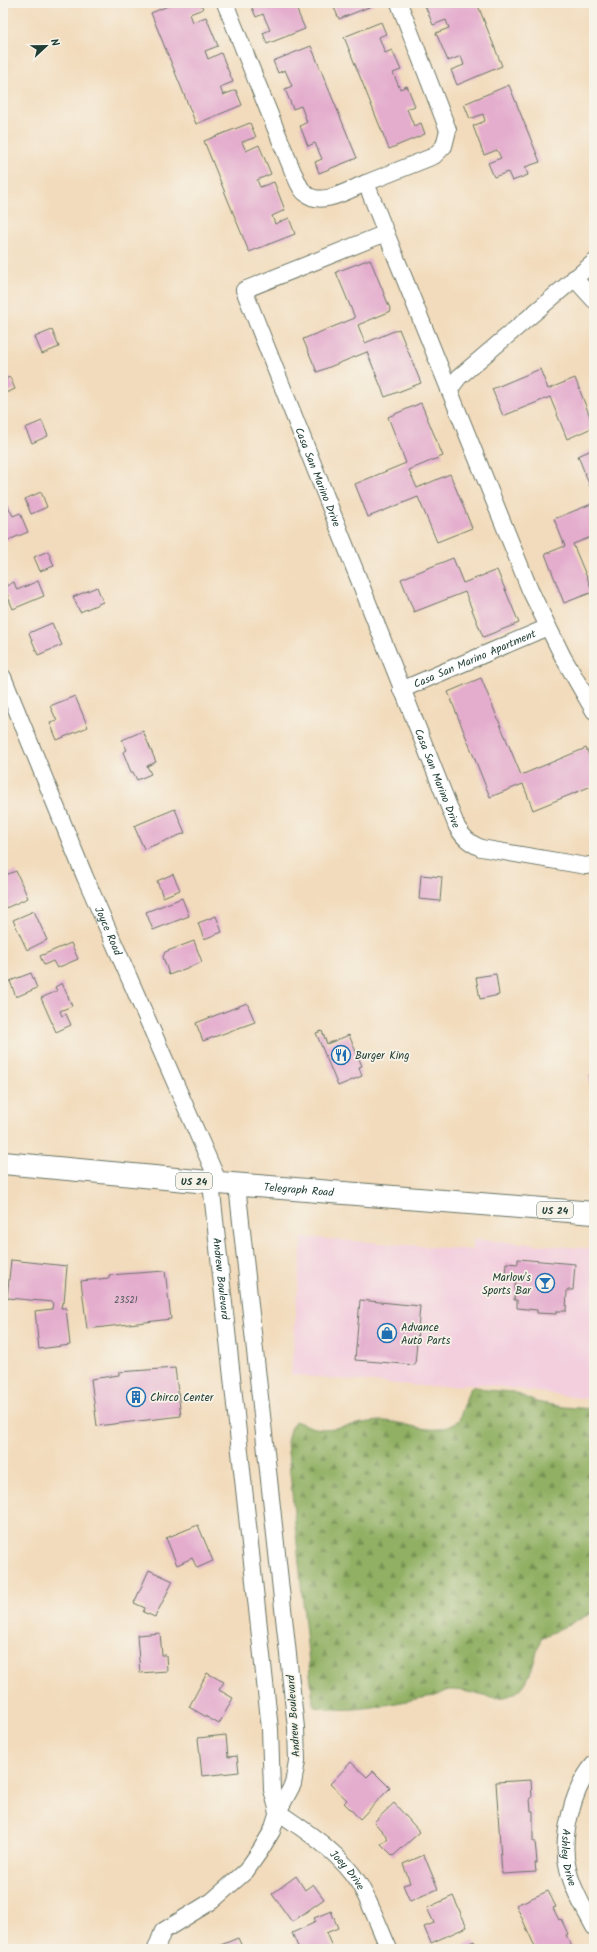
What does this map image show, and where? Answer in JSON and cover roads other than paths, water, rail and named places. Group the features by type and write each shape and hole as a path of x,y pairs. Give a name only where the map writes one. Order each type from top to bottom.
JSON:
{"main road":[{"name":"Telegraph Road","path":"3,1163 222,1184 594,1213"}],"street":[{"path":"225,3 295,176 305,193 319,199 329,197 434,156 439,153 447,139 448,130 446,121 399,3"},
{"path":"366,183 530,590 548,627 594,711"},
{"name":"Casa San Marino Drive","path":"386,233 244,290 401,690 457,827 464,838 472,845 480,848 586,866 594,864"},
{"path":"449,390 459,377 594,262"},
{"path":"574,278 594,300"},
{"name":"Casa San Marino Apartment","path":"401,690 548,627"},
{"name":"Joyce Road","path":"3,677 85,877 222,1184"},
{"name":"Andrew Boulevard","path":"156,1949 163,1931 212,1901 246,1871 272,1831 278,1812 293,1784 297,1761 296,1728 258,1372 222,1184"},
{"name":"Andrew Boulevard","path":"222,1184 232,1374 270,1729 272,1790 278,1812"},
{"path":"232,1374 258,1372"},
{"path":"242,1471 268,1469"},
{"path":"257,1617 284,1616"},
{"name":"Ashley Drive","path":"594,1764 583,1781 571,1811 566,1838 567,1867 572,1884 594,1927"},
{"name":"Joey Drive","path":"278,1812 330,1849 348,1868 359,1883 389,1949"}],"place":[{"name":"Burger King","path":"341,1055"},
{"name":"Marlow's Sports Bar","path":"545,1283"},
{"name":"Advance Auto Parts","path":"387,1333"},
{"name":"Chirco Center","path":"136,1397"}]}
